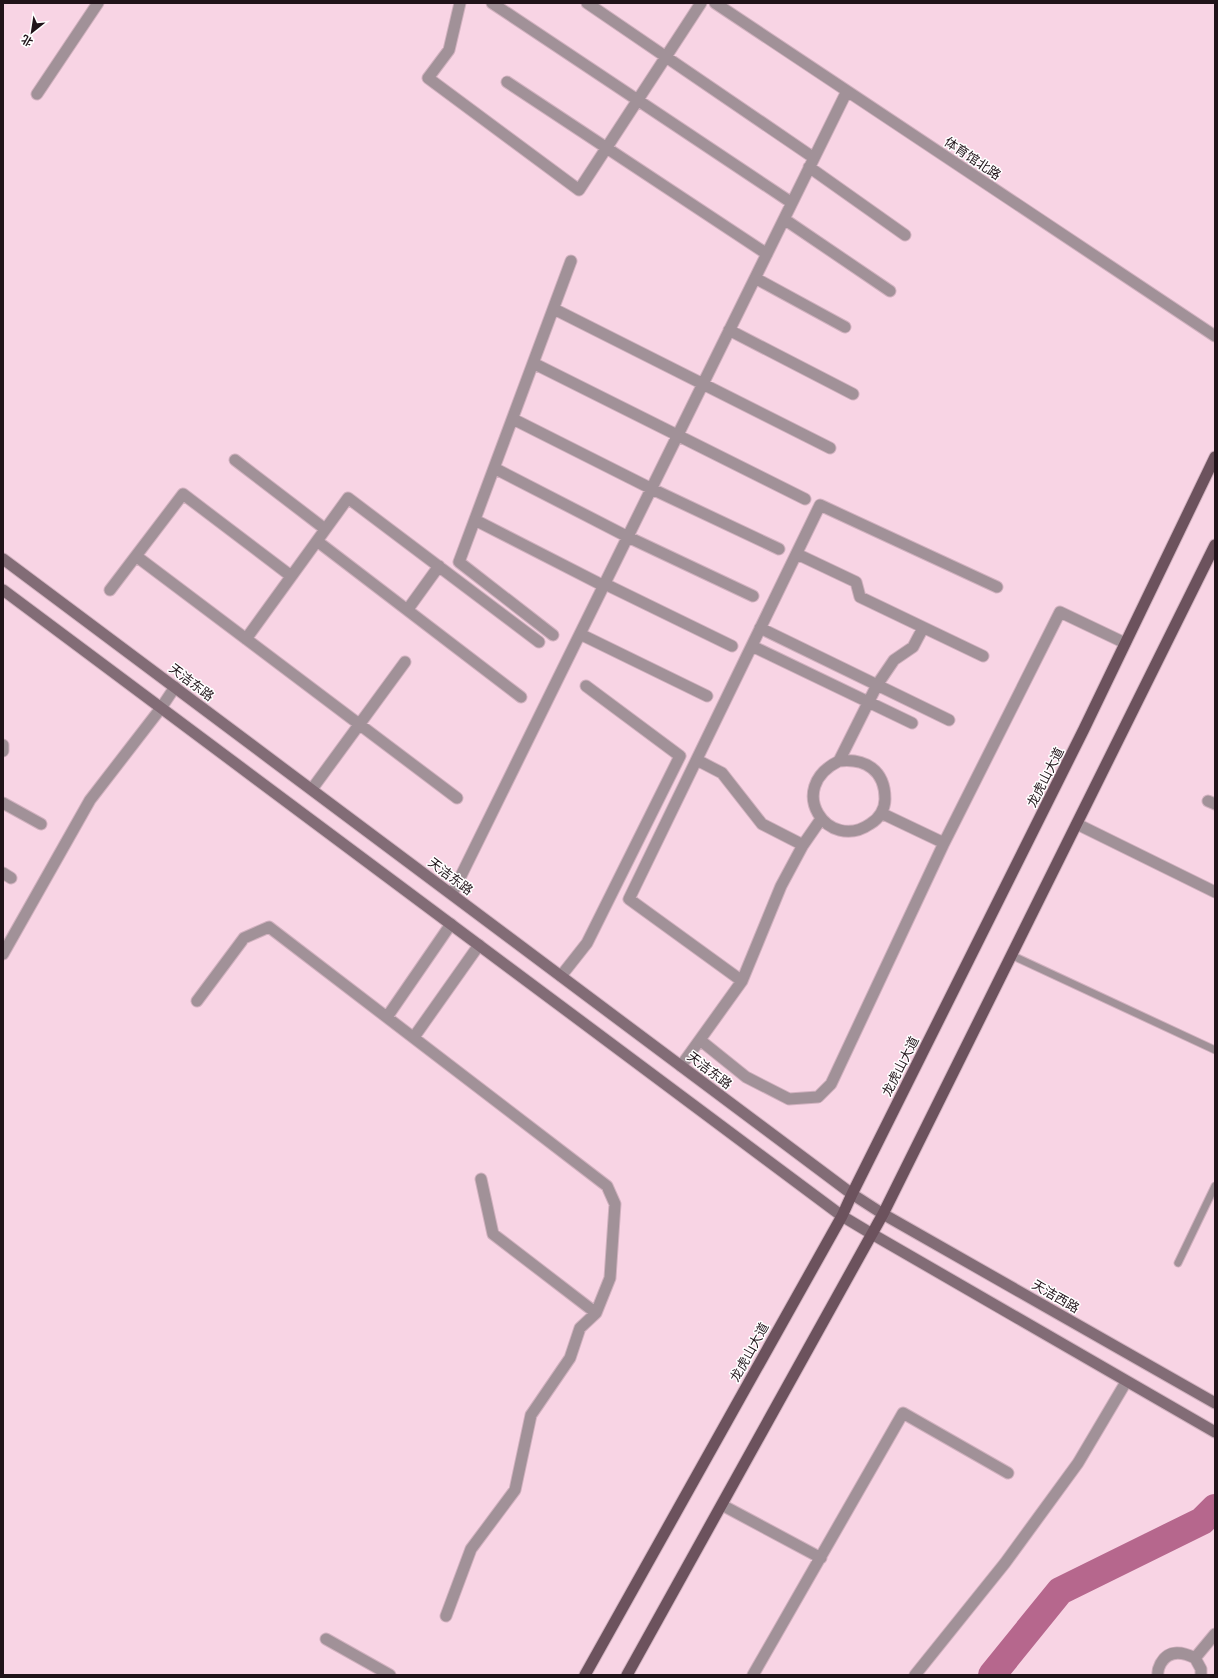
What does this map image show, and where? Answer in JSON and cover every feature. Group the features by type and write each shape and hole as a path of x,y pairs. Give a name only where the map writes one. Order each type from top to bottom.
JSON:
{"main road":[{"name":"龙虎山大道","path":"585,1675 842,1216 1084,729 1215,457"},
{"path":"627,1675 883,1214 1215,545"},
{"name":"天洁东路","path":"3,559 852,1194 883,1214"},
{"path":"3,592 161,708 842,1216 1126,1382 1215,1432"},
{"name":"天洁西路","path":"883,1214 1215,1403"}],"street":[{"path":"37,94 98,3"},
{"path":"460,3 449,50 428,78 579,190 701,3"},
{"path":"492,3 792,203"},
{"path":"587,3 666,56 812,162 905,234"},
{"name":"体育馆北路","path":"715,3 1215,336"},
{"path":"507,82 767,254"},
{"path":"452,894 847,91"},
{"path":"784,219 890,291"},
{"path":"553,635 459,562 571,261"},
{"path":"755,278 845,327"},
{"path":"554,309 704,383 830,448"},
{"path":"730,330 853,394"},
{"path":"533,363 806,499"},
{"path":"512,419 652,489 779,549"},
{"path":"235,460 326,529"},
{"path":"494,468 628,537 753,596"},
{"path":"110,590 183,494 291,576"},
{"path":"246,639 348,498 539,642"},
{"path":"742,981 629,899 820,505 997,587"},
{"path":"475,520 604,585 732,646"},
{"path":"317,541 521,696"},
{"path":"797,554 856,582 860,598 983,656"},
{"path":"136,556 457,798"},
{"path":"408,609 439,566"},
{"path":"700,1040 746,1077 789,1099 818,1097 831,1084 944,843 1060,612 1125,643"},
{"path":"760,628 949,720"},
{"path":"839,761 877,685 894,660 913,647 923,628"},
{"path":"580,634 707,696"},
{"path":"752,646 912,723"},
{"path":"312,789 405,662"},
{"path":"561,976 587,943 680,756 586,686"},
{"path":"3,954 90,800 161,708 175,687"},
{"path":"696,760 722,773 762,824 803,845"},
{"path":"851,760 863,762 873,769 881,778 885,790 885,802 881,813 874,822 864,829 853,832 841,831 830,826 821,819 815,809 814,786 819,775 828,767 839,761 851,760"},
{"path":"3,804 41,824"},
{"path":"881,813 944,843"},
{"path":"681,1066 742,981 781,886 803,845 821,819"},
{"path":"1077,824 1215,892"},
{"path":"387,1017 451,924"},
{"path":"197,1001 244,938 269,927 607,1186 615,1204 610,1278 596,1313 580,1328 570,1358 531,1415 515,1490 471,1549 446,1616"},
{"path":"414,1037 479,945"},
{"path":"481,1179 493,1234 596,1313"},
{"path":"915,1675 1005,1563 1078,1463 1126,1382"},
{"path":"753,1675 903,1413 1008,1473"},
{"path":"722,1505 820,1558"},
{"path":"1195,1658 1215,1634"},
{"path":"326,1639 390,1675"},
{"path":"1158,1675 1157,1671 1163,1660 1172,1653 1184,1653 1195,1658 1201,1675"}],"lane":[{"path":"1011,955 1215,1050"},
{"path":"1178,1263 1215,1186"}],"waterway":[{"path":"992,1675 1060,1591 1202,1521 1215,1508"}]}
